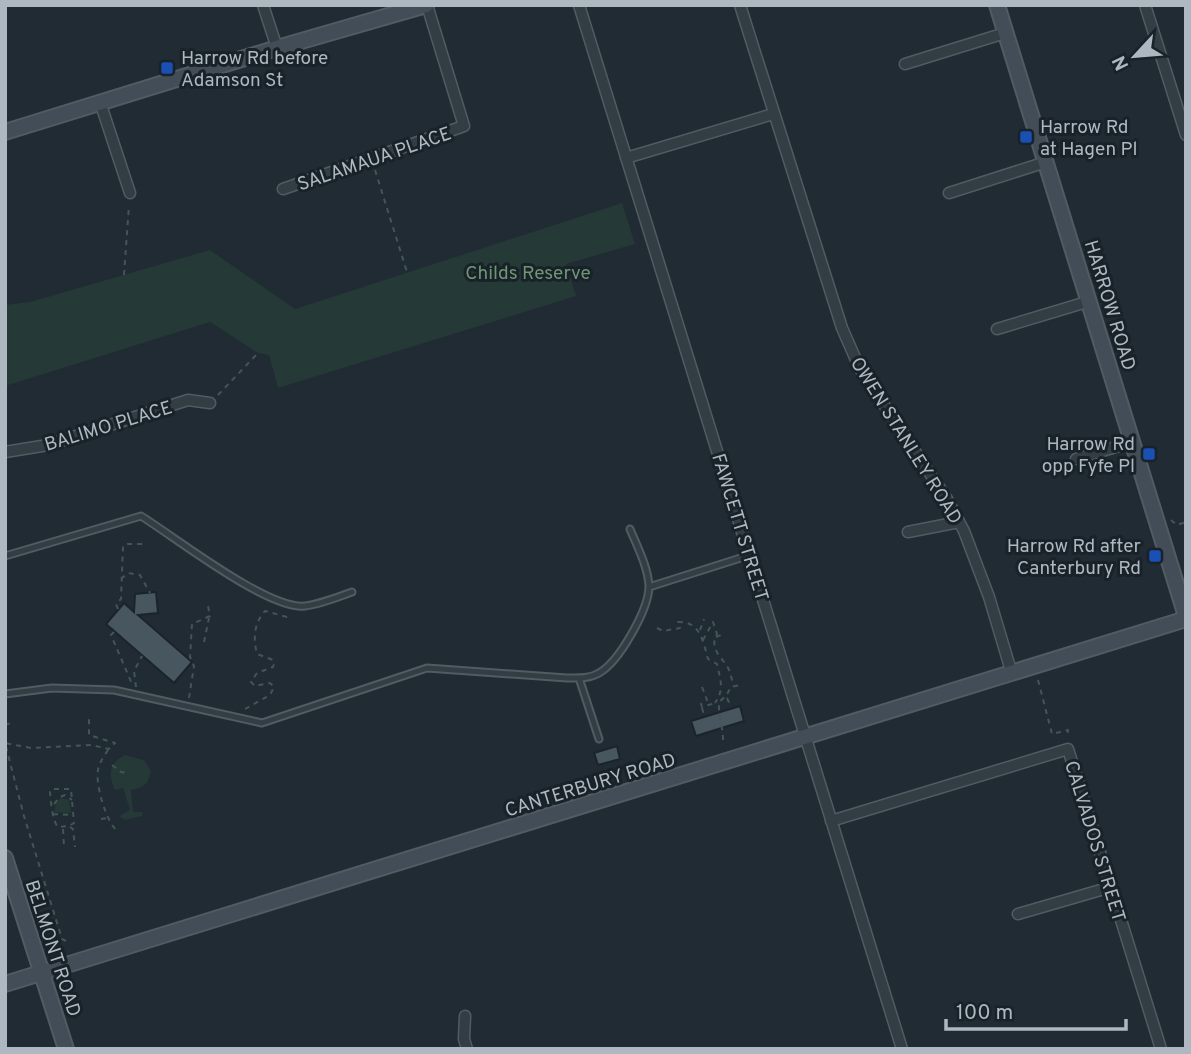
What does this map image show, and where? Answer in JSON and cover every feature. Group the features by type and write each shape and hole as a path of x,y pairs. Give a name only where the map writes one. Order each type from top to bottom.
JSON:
{"street":[{"path":"263,5 277,48"},
{"path":"5,132 426,5"},
{"name":"SALAMAUA PLACE","path":"283,189 464,127 426,5"},
{"name":"FAWCETT STREET","path":"579,5 902,1049"},
{"name":"OWEN STANLEY ROAD","path":"740,5 842,328 860,369 947,499 989,597 1012,674"},
{"name":"HARROW ROAD","path":"997,5 1186,617"},
{"path":"1145,5 1186,135"},
{"path":"905,64 1005,33"},
{"path":"100,102 130,193"},
{"path":"626,158 773,114"},
{"path":"949,193 1046,162"},
{"path":"997,330 1090,301"},
{"name":"BALIMO PLACE","path":"5,452 48,445 188,400 210,403"},
{"path":"1076,459 1132,442"},
{"path":"908,532 958,522"},
{"name":"CANTERBURY ROAD","path":"5,985 1012,674 1186,617"},
{"name":"CALVADOS STREET","path":"831,821 1068,748 1161,1049"},
{"name":"BELMONT ROAD","path":"5,859 65,1049"},
{"path":"1018,914 1111,887"},
{"path":"465,1016 464,1039 467,1049"}],"lane":[{"path":"5,556 141,516 240,583 295,604 304,607 352,592"},
{"path":"5,694 52,688 114,690 262,723 427,668 579,678 599,673 618,657 643,608 649,587 630,529"},
{"path":"649,587 750,555"},
{"path":"579,678 599,739"}],"path":[{"path":"372,160 407,272"},
{"path":"124,275 130,193"},
{"path":"210,403 258,353"},
{"path":"121,599 123,547 128,544 143,544"},
{"path":"120,580 128,573 135,573 144,578 150,593"},
{"path":"118,609 116,604 125,595"},
{"path":"232,716 264,699 273,691 274,687 270,683 255,686 251,682 257,673 273,667 274,664 273,660 257,654 254,637 261,615 265,611 286,617 291,615 295,604"},
{"path":"204,642 211,613 208,606"},
{"path":"187,706 194,666 190,657 192,624 210,617"},
{"path":"699,631 704,619"},
{"path":"657,628 663,631 680,628 678,622 682,621 699,631 708,659 717,665 722,681 721,695 717,702 723,740"},
{"path":"703,640 713,622 719,657 732,673 734,687"},
{"path":"114,632 111,635 136,695"},
{"path":"715,638 721,635"},
{"path":"136,695 134,671 142,656"},
{"path":"717,665 724,663"},
{"path":"1038,680 1052,734 1068,730 1068,748"},
{"path":"702,707 717,702 725,697 731,687 740,685"},
{"path":"702,687 707,700 701,704 704,715"},
{"path":"725,697 731,707"},
{"path":"89,718 89,735 115,743 97,773 97,782 111,826 119,832"},
{"path":"5,725 14,722"},
{"path":"66,941 62,939 24,816 5,743 32,748 91,745 109,749"},
{"path":"112,765 121,772 128,773"},
{"path":"54,804 50,792 54,789 71,789 74,823 63,828 56,825 52,814 54,804 60,797 65,796 72,802"},
{"path":"52,814 73,815"},
{"path":"100,819 109,818"},
{"path":"69,826 73,829 75,846"},
{"path":"63,828 64,847"}],"green space":[{"name":"Childs Reserve","path":"622,203 635,244 566,264 576,296 278,388 269,355 258,353 210,322 5,386 5,305 30,302 210,250 295,309"},
{"path":"125,755 144,760 151,771 145,785 131,790 133,812 143,812 142,816 125,820 119,816 130,810 123,788 115,790 111,770"},
{"path":"61,798 69,800 71,813 54,812 56,803"}],"building":[{"path":"156,592 158,613 138,615 192,662 174,683 106,624 124,603 134,612 135,594"},
{"path":"740,706 744,721 696,736 691,721"},
{"path":"617,746 620,759 598,765 594,753"}],"place":[{"name":"Harrow Rd before Adamson St","path":"167,68"},
{"name":"Harrow Rd at Hagen Pl","path":"1026,137"},
{"name":"Harrow Rd opp Fyfe Pl","path":"1149,454"},
{"name":"Harrow Rd after Canterbury Rd","path":"1155,556"}]}
